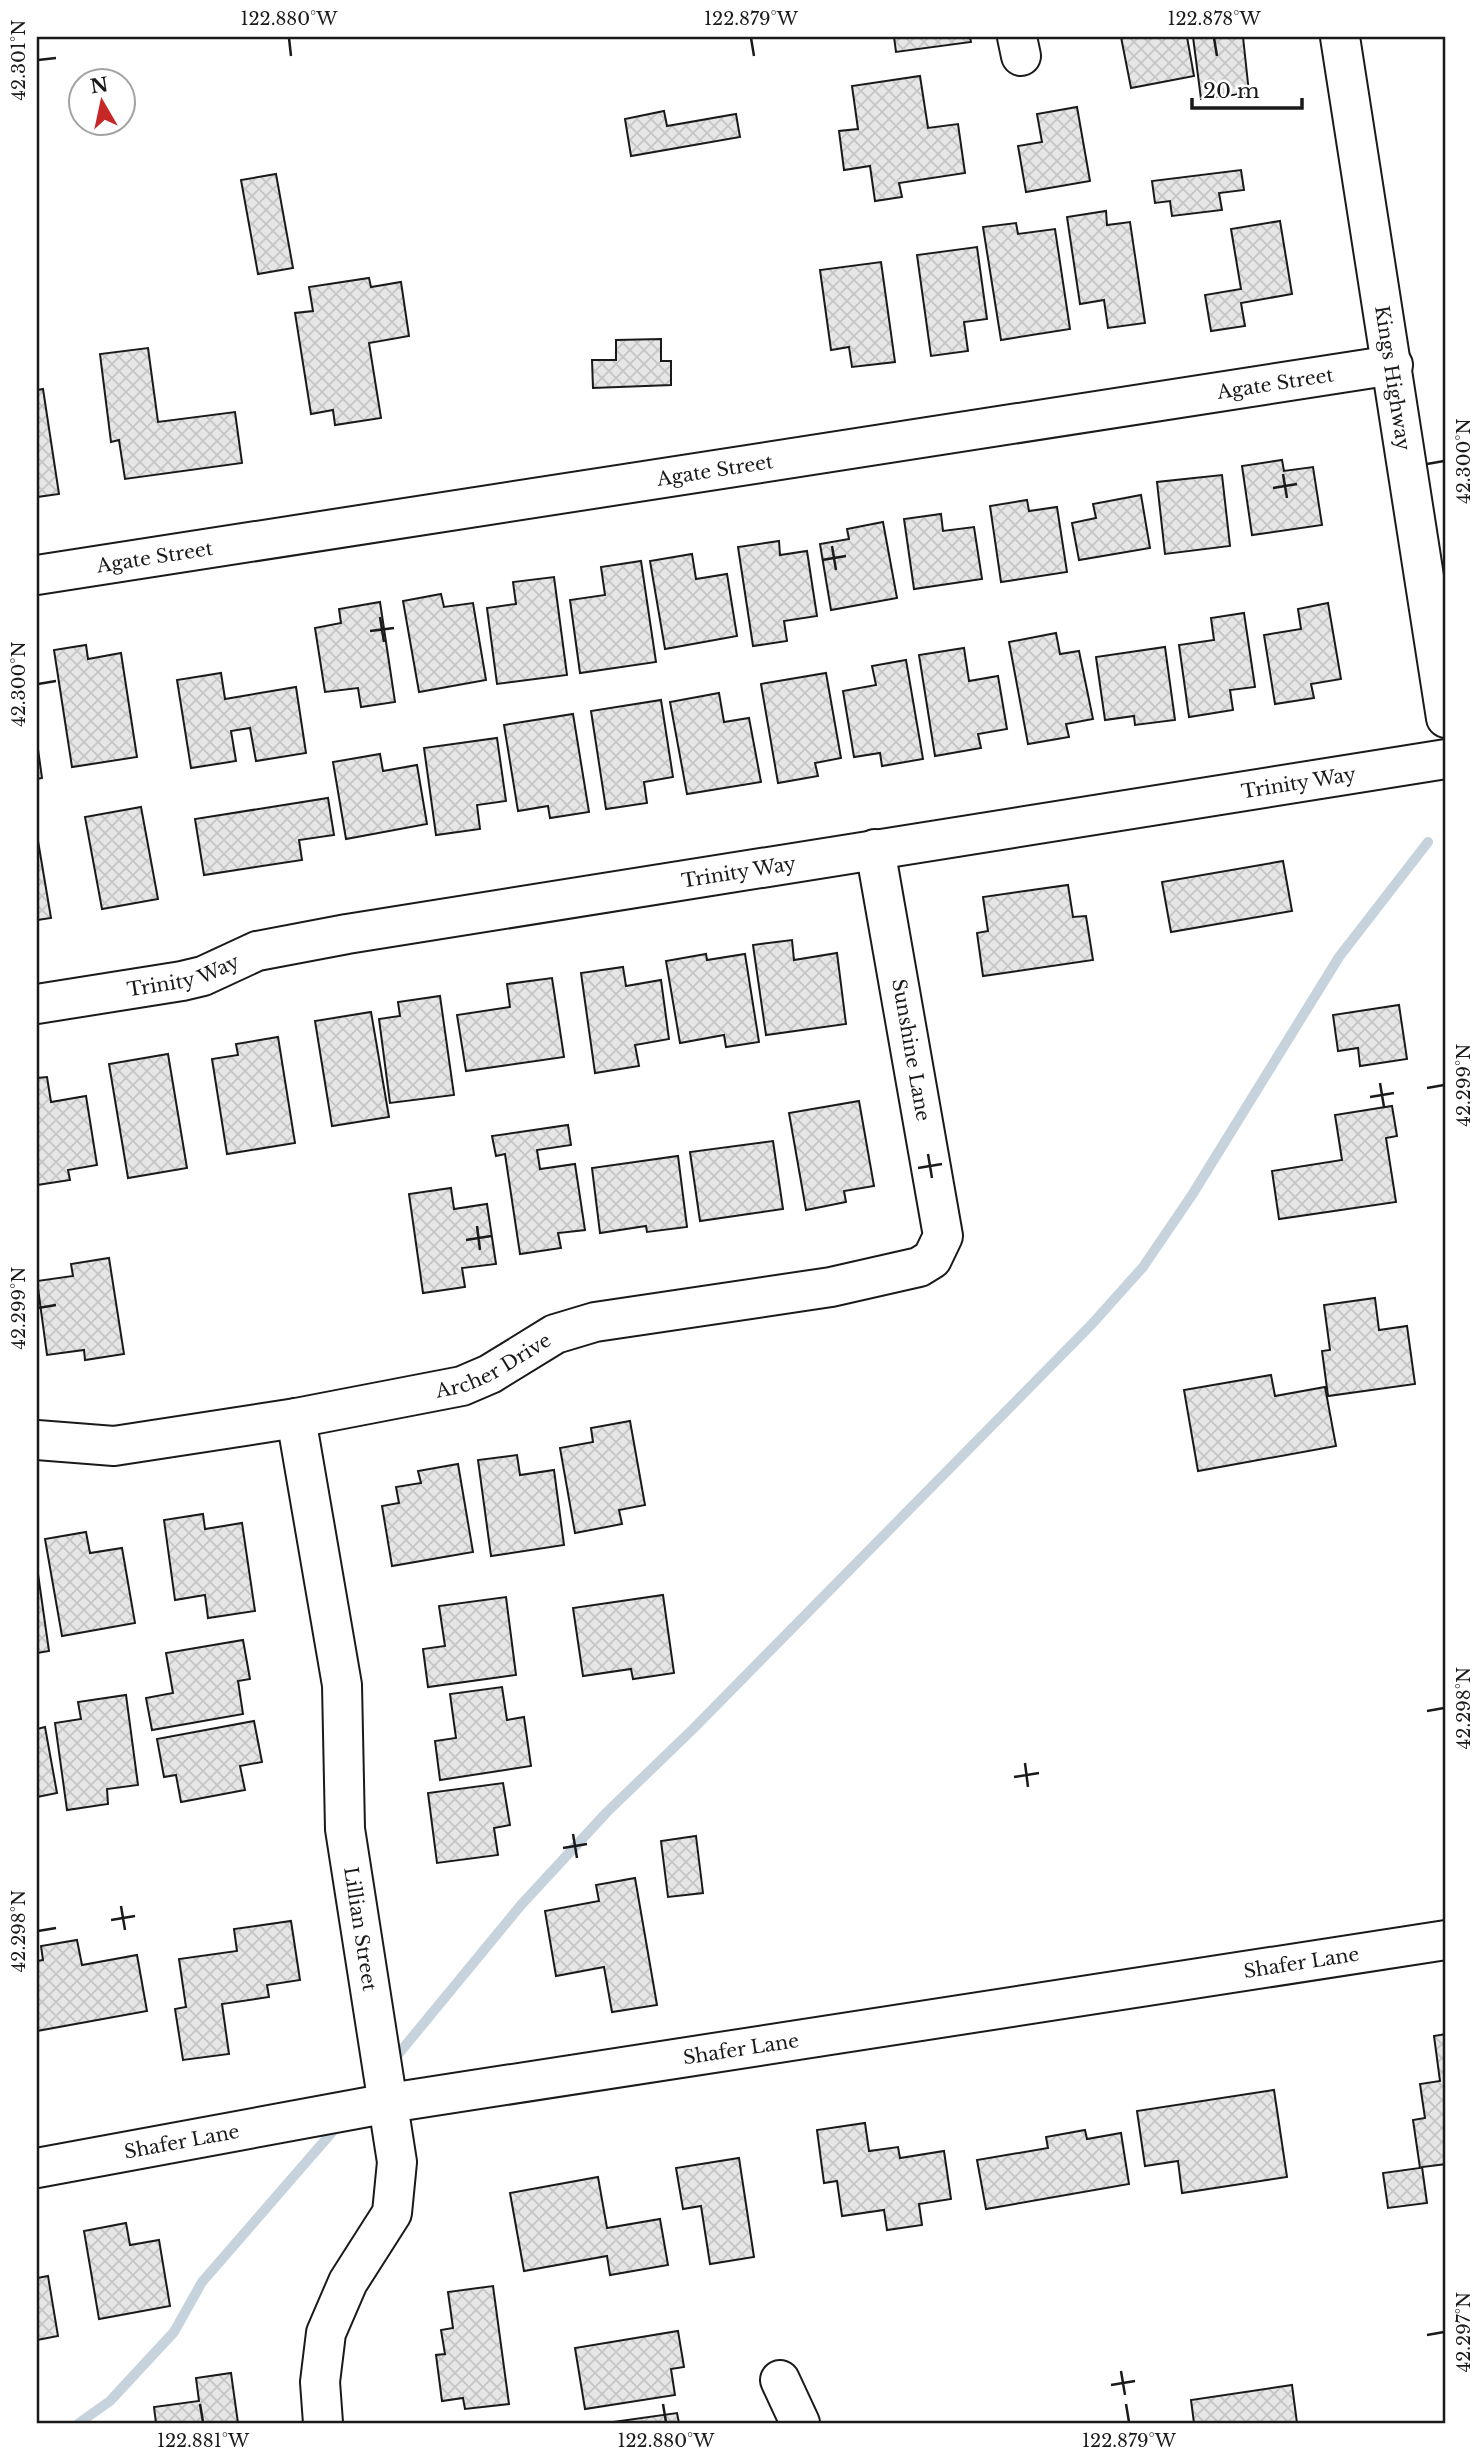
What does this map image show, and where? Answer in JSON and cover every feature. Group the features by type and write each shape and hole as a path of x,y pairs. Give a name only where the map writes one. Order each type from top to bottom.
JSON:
{"street":[{"name":"Kings Highway","path":"1340,37 1441,639 1446,718"},
{"name":"Agate Street","path":"37,575 1393,365"},
{"name":"Trinity Way","path":"37,1004 182,981 203,976 257,951 322,938 1446,759"},
{"name":"Sunshine Lane","path":"875,849 943,1236 938,1250"},
{"name":"Archer Drive","path":"37,1440 114,1446 296,1418 462,1386 490,1374 555,1334 596,1322 831,1287 919,1266 932,1259 938,1250"},
{"name":"Lillian Street","path":"296,1418 342,1685 345,1829 397,2162 392,2213 348,2282 326,2333 320,2382 323,2423"},
{"name":"Shafer Lane","path":"37,2168 389,2103 1446,1940"},
{"path":"780,2381 800,2423"}],"building":[{"path":"894,37 970,37 971,42 896,52"},
{"path":"1121,37 1187,37 1194,76 1131,88"},
{"path":"1193,37 1243,37 1249,93 1201,99"},
{"path":"920,76 928,128 958,124 965,173 899,183 902,197 875,201 870,166 844,170 839,131 858,129 852,86"},
{"path":"1077,107 1090,181 1026,192 1018,146 1042,142 1037,114"},
{"path":"664,111 667,126 736,114 740,137 631,156 625,119"},
{"path":"1241,170 1244,190 1219,193 1222,210 1172,216 1170,201 1155,203 1152,181"},
{"path":"276,174 293,268 258,274 241,180"},
{"path":"1106,211 1107,225 1130,222 1145,323 1108,328 1104,300 1080,304 1067,217"},
{"path":"1280,221 1292,294 1241,303 1245,326 1211,331 1205,295 1241,289 1231,229"},
{"path":"1016,223 1018,234 1055,229 1070,329 1001,340 983,227"},
{"path":"977,247 987,319 964,322 968,351 931,356 917,255"},
{"path":"881,262 895,362 852,367 849,347 831,350 820,270"},
{"path":"369,278 371,287 401,282 409,336 369,343 381,418 335,425 333,410 311,414 295,313 313,311 309,287"},
{"path":"661,339 661,361 671,361 671,385 593,388 592,360 616,360 616,340"},
{"path":"148,348 158,422 235,412 242,463 125,479 119,440 111,442 100,354"},
{"path":"43,389 59,494 37,497 37,390"},
{"path":"1282,460 1284,471 1313,467 1322,525 1252,535 1242,466"},
{"path":"1222,475 1230,546 1165,554 1157,482"},
{"path":"1141,495 1150,548 1079,560 1072,523 1096,518 1093,504"},
{"path":"1027,500 1029,511 1057,507 1067,572 1001,582 990,506"},
{"path":"941,514 943,531 974,527 982,579 914,589 904,519"},
{"path":"883,522 897,598 831,610 820,544 849,539 847,529"},
{"path":"779,541 780,555 807,551 817,616 784,621 787,641 753,646 738,547"},
{"path":"692,554 696,579 727,574 737,636 665,649 650,561"},
{"path":"641,561 656,662 580,673 570,600 605,595 601,567"},
{"path":"554,577 567,675 497,684 487,608 516,604 513,582"},
{"path":"441,594 444,607 473,603 486,680 419,692 403,601"},
{"path":"380,602 395,702 361,707 358,688 325,692 315,628 341,623 339,609"},
{"path":"1328,603 1341,679 1311,684 1314,698 1275,704 1264,635 1301,629 1298,609"},
{"path":"1244,613 1255,687 1230,690 1233,710 1189,717 1179,645 1214,640 1211,618"},
{"path":"1056,633 1060,654 1079,651 1093,719 1066,724 1069,737 1028,744 1009,642"},
{"path":"86,645 88,659 121,653 137,757 72,767 54,650"},
{"path":"1165,647 1175,720 1135,725 1134,716 1105,720 1096,657"},
{"path":"964,648 969,681 998,676 1007,729 978,734 981,748 935,756 919,655"},
{"path":"906,660 923,759 882,766 880,753 854,757 843,691 876,685 872,666"},
{"path":"221,673 225,699 296,687 306,753 256,761 250,728 231,731 236,761 191,768 177,680"},
{"path":"826,673 841,758 815,763 818,776 778,783 761,684"},
{"path":"719,693 724,722 749,718 761,782 687,794 670,702"},
{"path":"661,700 673,777 644,782 647,803 606,809 591,711"},
{"path":"573,714 589,812 550,818 548,806 518,811 504,725"},
{"path":"497,738 506,801 477,805 480,829 436,835 424,748"},
{"path":"37,742 42,778 37,779"},
{"path":"380,754 383,771 417,765 427,824 346,839 333,762"},
{"path":"328,798 334,835 299,840 302,860 204,875 195,819"},
{"path":"141,807 158,899 102,909 85,817"},
{"path":"37,835 51,918 37,920"},
{"path":"1283,861 1292,911 1171,932 1162,882"},
{"path":"1068,885 1073,917 1086,916 1093,960 983,976 977,933 988,931 983,897"},
{"path":"792,940 794,960 837,953 846,1024 766,1035 753,945"},
{"path":"706,954 707,960 745,954 759,1042 726,1047 724,1035 680,1043 666,961"},
{"path":"623,967 626,986 661,980 669,1039 635,1045 639,1066 595,1073 581,973"},
{"path":"552,978 564,1057 466,1071 457,1015 510,1007 507,984"},
{"path":"440,996 454,1095 390,1103 379,1019 400,1016 398,1002"},
{"path":"1399,1005 1407,1059 1360,1066 1358,1048 1338,1051 1333,1015"},
{"path":"371,1012 389,1117 332,1126 315,1021"},
{"path":"278,1037 295,1143 227,1154 212,1059 238,1055 236,1044"},
{"path":"168,1054 187,1168 128,1178 109,1064"},
{"path":"47,1077 51,1102 86,1096 97,1165 68,1170 70,1180 37,1185 37,1078"},
{"path":"859,1101 874,1186 844,1191 846,1202 806,1210 789,1113"},
{"path":"1392,1106 1397,1136 1386,1138 1396,1202 1279,1219 1272,1171 1342,1160 1335,1115"},
{"path":"568,1125 571,1145 537,1150 540,1169 575,1164 585,1230 558,1233 561,1248 520,1254 505,1154 496,1156 492,1136"},
{"path":"773,1141 783,1209 700,1221 690,1152"},
{"path":"678,1156 687,1227 647,1232 646,1226 600,1233 592,1168"},
{"path":"451,1188 454,1209 487,1204 496,1264 462,1268 465,1287 423,1293 409,1194"},
{"path":"109,1258 124,1354 85,1360 84,1350 47,1355 37,1281 73,1276 71,1264"},
{"path":"1375,1298 1379,1330 1407,1326 1415,1384 1328,1396 1322,1351 1330,1350 1324,1305"},
{"path":"1271,1375 1275,1396 1325,1387 1336,1446 1198,1471 1184,1390"},
{"path":"630,1421 645,1505 619,1510 622,1524 575,1533 560,1448 593,1442 591,1428"},
{"path":"517,1455 520,1475 554,1470 564,1545 491,1556 478,1460"},
{"path":"458,1464 473,1552 392,1566 382,1506 399,1503 396,1487 421,1483 418,1471"},
{"path":"203,1514 205,1529 242,1523 255,1611 208,1618 205,1595 175,1600 164,1520"},
{"path":"86,1532 90,1553 122,1548 135,1623 62,1636 45,1539"},
{"path":"37,1567 49,1651 37,1653"},
{"path":"663,1595 674,1673 633,1679 631,1669 583,1676 573,1608"},
{"path":"506,1597 516,1675 428,1687 423,1649 445,1646 439,1606"},
{"path":"243,1640 250,1679 238,1681 243,1714 152,1730 146,1698 173,1693 166,1653"},
{"path":"502,1687 507,1720 524,1717 531,1766 440,1780 435,1741 456,1738 450,1694"},
{"path":"126,1695 138,1785 107,1789 108,1804 67,1810 55,1723 81,1719 78,1702"},
{"path":"254,1721 262,1762 240,1766 245,1790 181,1802 176,1775 164,1777 157,1739"},
{"path":"45,1727 57,1793 37,1797 37,1729"},
{"path":"503,1783 510,1825 494,1828 498,1855 437,1863 428,1793"},
{"path":"696,1836 703,1893 668,1897 661,1841"},
{"path":"635,1878 657,2005 612,2012 604,1967 556,1976 545,1911 599,1901 596,1885"},
{"path":"291,1921 300,1980 267,1985 269,1997 222,2004 229,2054 183,2060 175,2009 186,2007 179,1959 237,1951 234,1929"},
{"path":"77,1940 82,1965 137,1955 147,2011 37,2031 37,1961 43,1960 41,1946"},
{"path":"1446,2034 1446,2164 1422,2167 1427,2203 1388,2208 1383,2173 1420,2168 1413,2120 1425,2118 1420,2084 1440,2081 1434,2036"},
{"path":"1274,2090 1287,2177 1182,2193 1178,2161 1145,2166 1137,2111"},
{"path":"865,2123 869,2151 898,2147 900,2158 944,2151 951,2199 919,2204 922,2225 887,2230 884,2210 842,2216 837,2181 824,2183 817,2130"},
{"path":"1085,2130 1087,2139 1121,2133 1129,2184 986,2209 977,2160 1048,2148 1046,2137"},
{"path":"739,2158 754,2257 710,2264 701,2206 683,2209 676,2168"},
{"path":"598,2177 607,2228 660,2219 668,2265 610,2275 607,2256 524,2271 510,2193"},
{"path":"126,2223 130,2245 159,2240 170,2306 99,2319 84,2231"},
{"path":"48,2276 58,2336 37,2340 37,2278"},
{"path":"493,2286 509,2404 465,2409 463,2398 442,2401 436,2355 445,2354 441,2330 453,2328 448,2292"},
{"path":"678,2331 684,2367 671,2369 675,2395 585,2409 575,2348"},
{"path":"231,2373 238,2423 156,2423 154,2407 199,2401 196,2378"},
{"path":"1292,2385 1297,2423 1194,2423 1191,2400"},
{"path":"677,2413 679,2423 606,2423"}],"waterway":[{"path":"391,2063 521,1905 607,1812 693,1729 1092,1324 1143,1267 1192,1195 1339,957 1428,842"},
{"path":"79,2423 110,2401 174,2332 202,2282 340,2123"}]}
